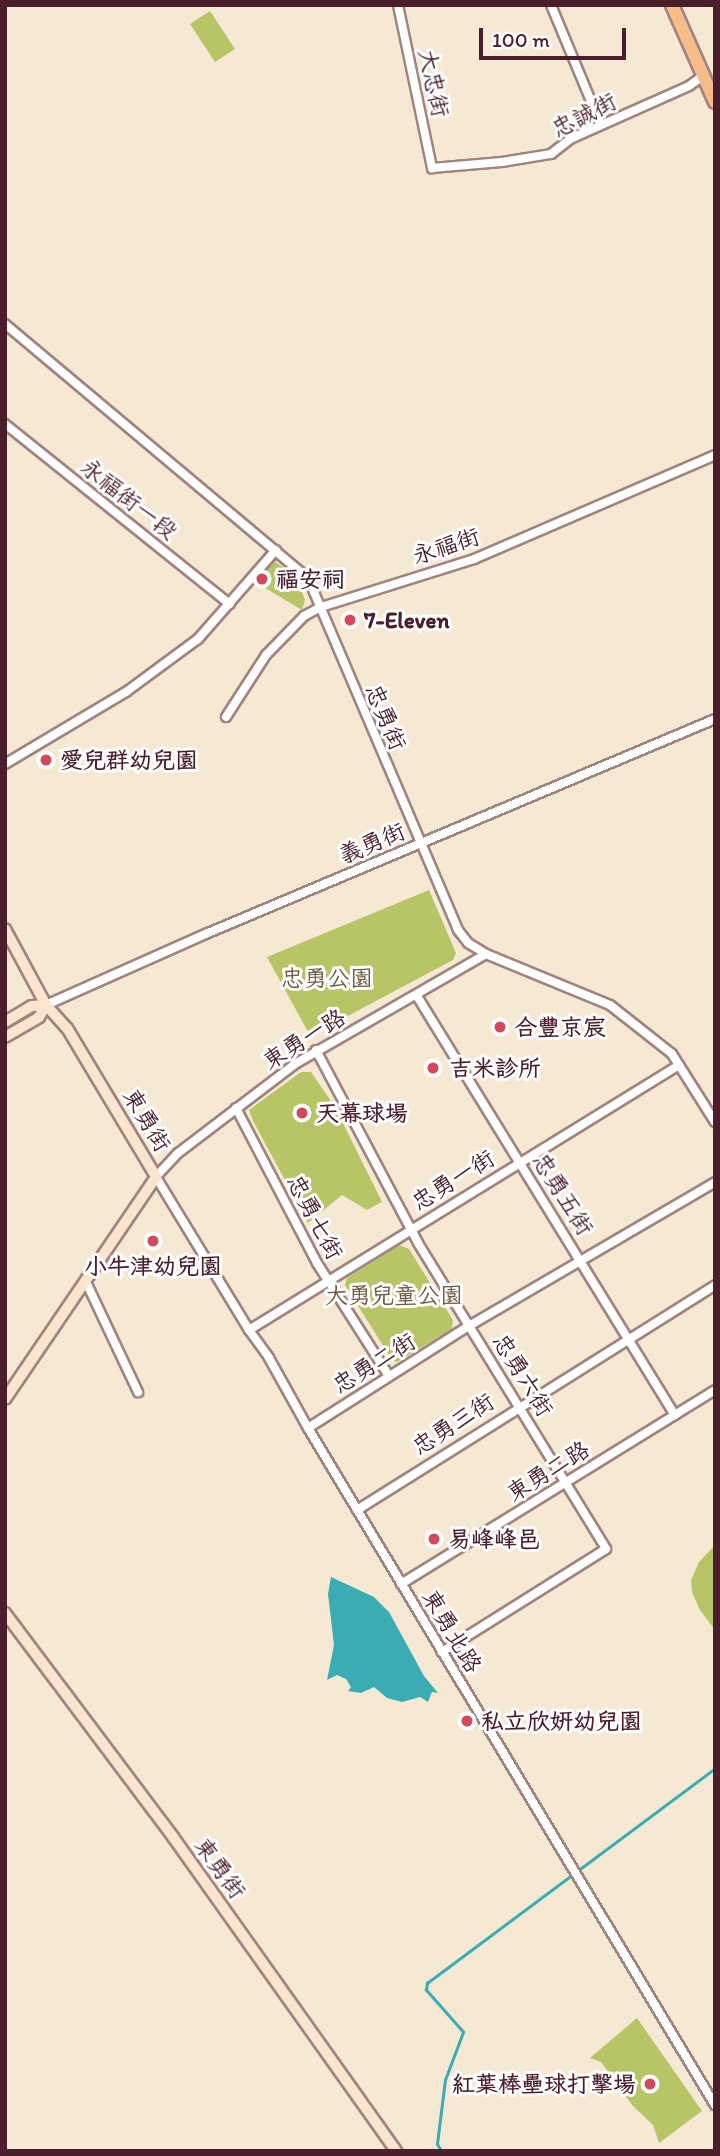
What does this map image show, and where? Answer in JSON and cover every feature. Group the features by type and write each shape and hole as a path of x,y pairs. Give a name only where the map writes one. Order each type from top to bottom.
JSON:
{"main road":[{"path":"672,5 715,102"}],"street":[{"name":"大忠街","path":"398,5 432,168"},
{"path":"551,5 601,125"},
{"name":"忠誠街","path":"432,168 502,162 551,154 570,139 689,86 704,76"},
{"name":"忠勇街","path":"5,324 308,578 458,930 486,954 610,1005 671,1054 715,1122"},
{"name":"永福街一段","path":"5,424 230,604"},
{"name":"永福街","path":"226,717 266,655 304,616 321,607 474,559 715,455"},
{"path":"5,764 126,692 198,639 276,550"},
{"name":"義勇街","path":"46,1005 715,719"},
{"name":"東勇街","path":"5,929 46,1005 67,1028 156,1177 5,1399"},
{"name":"東勇一路","path":"156,1177 178,1153 316,1051 417,996 486,954"},
{"name":"忠勇五街","path":"417,996 676,1415"},
{"path":"5,1022 32,1006 46,1005"},
{"path":"5,1037 39,1017 46,1005"},
{"name":"忠勇六街","path":"316,1051 410,1229 606,1549 442,1652"},
{"name":"忠勇一街","path":"249,1330 679,1065"},
{"name":"忠勇七街","path":"236,1108 328,1280 389,1376"},
{"name":"東勇北路","path":"156,1177 249,1330 269,1358 401,1584 715,2105"},
{"name":"忠勇二街","path":"308,1428 469,1326 715,1182"},
{"path":"86,1282 138,1392"},
{"name":"忠勇三街","path":"357,1510 519,1405 715,1285"},
{"name":"東勇二路","path":"401,1584 715,1390"},
{"name":"東勇街","path":"5,1613 173,1838 396,2151"}],"green space":[{"path":"210,11 235,49 215,62 190,24"},
{"path":"271,559 296,576 305,600 302,610 252,580"},
{"name":"忠勇公園","path":"429,890 456,953 453,960 314,1034 307,1030 267,957"},
{"path":"301,1072 311,1072 335,1107 382,1202 367,1210 342,1195 308,1223 249,1110"},
{"name":"大勇兒童公園","path":"399,1245 409,1249 453,1320 452,1329 397,1362 392,1360 345,1285 347,1278"},
{"path":"715,1545 715,1630 700,1610 692,1592 691,1580 699,1562"},
{"name":"紅葉棒壘球打擊場","path":"637,2018 702,2111 659,2143 653,2125 633,2106 601,2062 590,2058"}],"water":[{"path":"331,1577 374,1597 389,1612 424,1676 438,1693 432,1692 428,1702 420,1697 402,1702 387,1698 374,1687 361,1693 348,1691 351,1687 346,1679 337,1675 327,1680 334,1645 328,1594"}],"waterway":[{"path":"441,2151 437,2144 445,2080 463,2032 426,1990 427,1983 715,1768"}],"place":[{"name":"福安祠","path":"262,579"},
{"name":"7-Eleven","path":"350,620"},
{"name":"愛兒群幼兒園","path":"46,760"},
{"name":"合豐京宸","path":"500,1027"},
{"name":"吉米診所","path":"433,1068"},
{"name":"天幕球場","path":"302,1113"},
{"name":"小牛津幼兒園","path":"153,1241"},
{"name":"易峰峰邑","path":"434,1539"},
{"name":"私立欣妍幼兒園","path":"467,1721"},
{"name":"紅葉棒壘球打擊場","path":"650,2084"}]}
